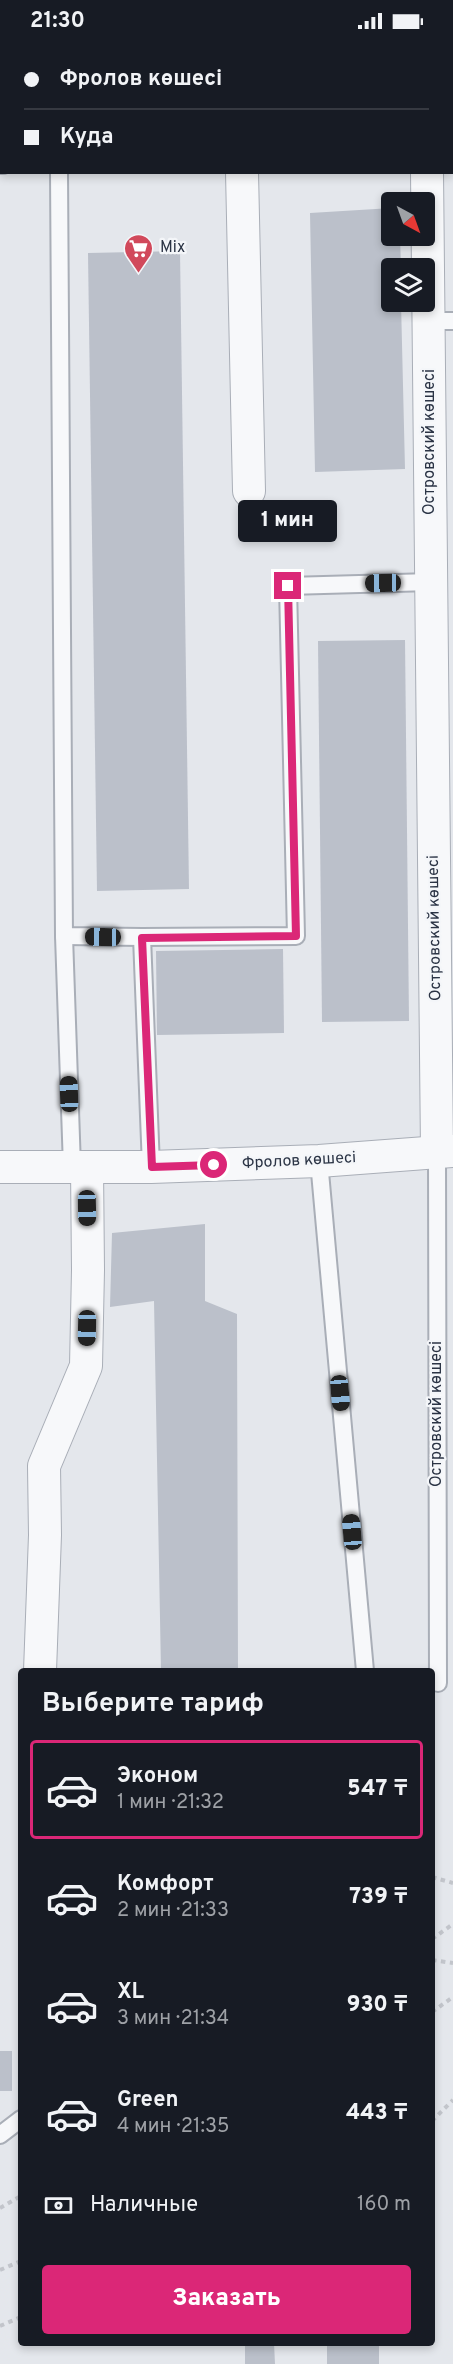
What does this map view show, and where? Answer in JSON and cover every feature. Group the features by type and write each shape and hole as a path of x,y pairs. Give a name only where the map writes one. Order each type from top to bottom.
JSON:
{"street":[{"path":"242,174 249,491"},
{"name":"Островский көшесі","path":"428,174 441,321 431,582 445,1152"},
{"name":"Фролов көшесі","path":"0,1167 152,1167 320,1161 445,1152"},
{"path":"40,1668 45,1535 44,1466 86,1366 88,1270 79,1167"}],"lane":[{"path":"58,174 64,936 79,1167"},
{"path":"64,936 142,938 296,936 288,586 431,582"},
{"path":"142,938 152,1167"},
{"name":"Островский көшесі","path":"438,1683 445,1152"},
{"path":"320,1161 365,1668"},
{"path":"0,2135 18,2121"}],"path":[{"path":"435,1878 453,1883"},
{"path":"435,1936 453,1924"},
{"path":"435,1960 453,1963"},
{"path":"435,2010 453,1997"},
{"path":"435,2118 453,2100"},
{"path":"0,2208 18,2198"},
{"path":"0,2270 18,2261"},
{"path":"1,2324 18,2318"}],"building":[{"path":"381,209 381,246 400,246 401,258 381,258 381,312 401,312 405,469 315,472 310,213"},
{"path":"180,251 189,889 97,891 88,253"},
{"path":"405,640 409,1021 322,1022 318,641"},
{"path":"283,949 284,1033 157,1035 156,951"},
{"path":"205,1224 205,1301 237,1314 238,1668 161,1668 154,1301 110,1307 112,1233"},
{"path":"0,2051 12,2051 12,2091 0,2091"},
{"path":"245,2346 274,2346 275,2364 245,2364"},
{"path":"327,2346 379,2346 379,2364 327,2364"}],"place":[{"name":"Mix","path":"139,274"}],"route":[{"path":"214,1165 152,1167 142,938 296,936 288,586"}]}
